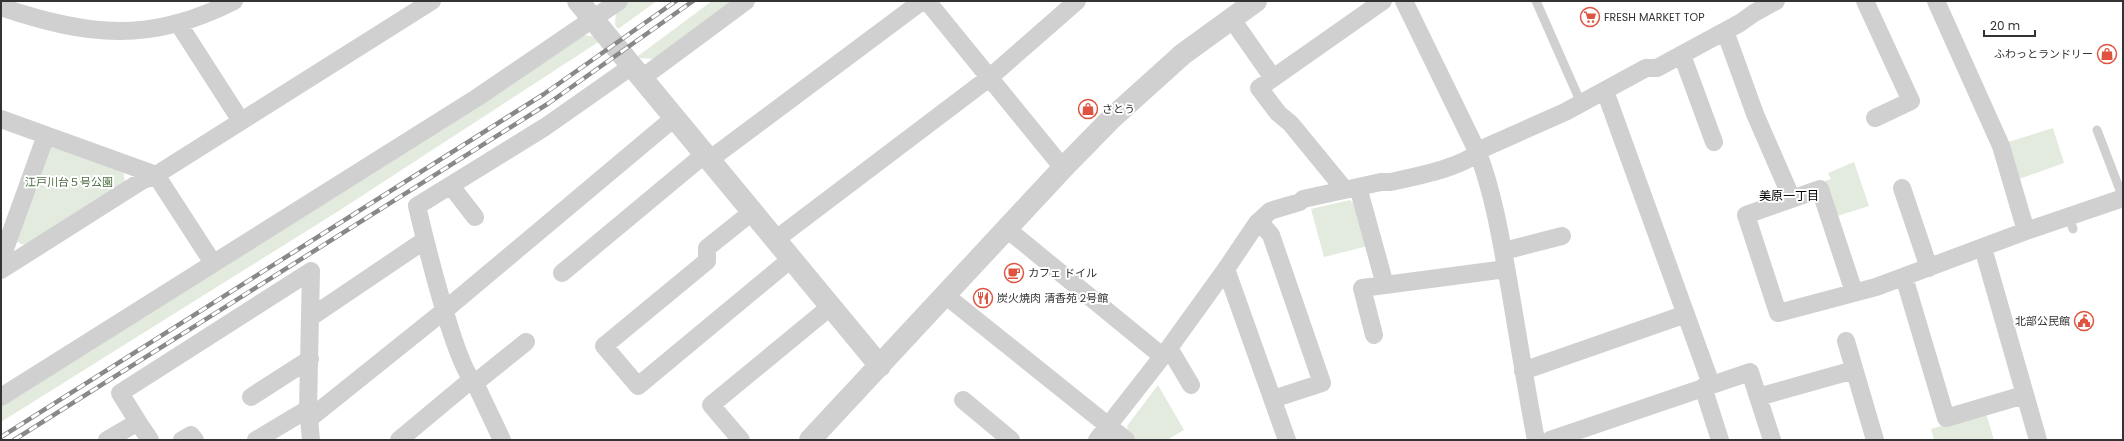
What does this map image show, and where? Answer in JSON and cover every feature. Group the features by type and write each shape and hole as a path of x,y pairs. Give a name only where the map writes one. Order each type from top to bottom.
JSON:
{"street":[{"path":"1,7 64,26 99,31 145,30 178,23 200,16 234,1"},
{"path":"1,270 144,180 156,175 432,1"},
{"path":"578,1 880,366"},
{"path":"1,397 478,96 594,20 619,1"},
{"path":"498,438 456,347 425,240 417,206 637,72 746,1"},
{"path":"562,273 707,157 922,1"},
{"path":"927,1 1063,168"},
{"path":"775,240 989,78 1076,1"},
{"path":"810,440 946,296 1063,168 1146,87 1183,54 1256,1"},
{"path":"1383,1 1259,88 1278,114 1292,124 1351,188 1385,285"},
{"path":"1404,1 1478,154 1488,178 1504,251 1522,371 1536,440"},
{"path":"1097,440 1166,352 1257,223 1270,211 1300,202 1303,199 1381,182 1390,182 1438,170 1478,154 1484,148 1581,103 1646,68 1657,68 1776,1"},
{"path":"1866,1 1911,101 1875,118"},
{"path":"1936,1 2001,146 2026,231"},
{"path":"1231,18 1273,78"},
{"path":"178,23 240,121"},
{"path":"1725,31 1755,114 1792,199"},
{"path":"1682,55 1714,142"},
{"path":"1605,91 1686,314 1707,386 1720,440"},
{"path":"256,440 309,414 445,310 674,118"},
{"path":"1,119 156,175 213,263"},
{"path":"1,260 46,135"},
{"path":"451,186 475,217"},
{"path":"1902,188 1929,268"},
{"path":"1854,292 1820,189 1746,215 1778,313 1854,292 1904,277 2026,231 2071,222 2123,198"},
{"path":"752,212 707,248 707,261 604,346 638,386 791,259"},
{"path":"1257,223 1264,227 1271,235 1322,383 1273,400"},
{"path":"1007,229 1166,352 1191,385"},
{"path":"1504,251 1562,236"},
{"path":"311,317 425,240"},
{"path":"1983,248 2038,440"},
{"path":"1226,269 1287,440"},
{"path":"1374,335 1362,288 1506,270"},
{"path":"150,440 120,393 311,271 309,414 311,440"},
{"path":"1904,277 1946,418 2024,395"},
{"path":"946,296 1126,440"},
{"path":"741,440 711,405 830,307"},
{"path":"1522,371 1686,314"},
{"path":"1846,341 1875,440"},
{"path":"399,440 473,381 526,342"},
{"path":"251,397 310,359"},
{"path":"1758,397 1854,370"},
{"path":"1550,440 1750,372 1772,440"},
{"path":"963,400 1011,440"},
{"path":"107,440 138,422"},
{"path":"182,440 191,435 195,440"}],"lane":[{"path":"1536,1 1581,103"},
{"path":"2097,130 2123,198"}],"green space":[{"path":"630,1 657,1 618,29 615,25 616,11"},
{"path":"712,1 736,1 655,59 639,58 638,56"},
{"path":"583,35 597,37 600,41 337,212 1,422 1,406"},
{"path":"2053,128 2064,163 2019,179 2008,142"},
{"name":"江戸川台５号公園","path":"54,143 123,168 125,184 27,245 21,244 13,239 47,146"},
{"path":"1854,162 1869,206 1837,216 1825,181 1831,179 1828,173"},
{"path":"1350,200 1359,209 1368,246 1324,257 1311,209"},
{"path":"1158,385 1184,430 1167,440 1137,440 1128,433 1127,426"},
{"path":"1986,413 1994,440 1934,440 1931,429"}],"railway":[{"path":"1,437 544,94 676,1"},
{"path":"14,440 549,103 693,1"}],"place":[{"name":"FRESH MARKET TOP","path":"1590,17"},
{"name":"ふわっとランドリー","path":"2107,54"},
{"name":"さとう","path":"1088,109"},
{"name":"カフェ ドイル","path":"1014,273"},
{"name":"炭火焼肉 清香苑 2号館","path":"983,298"},
{"name":"北部公民館","path":"2084,321"}],"district":[{"name":"美原一丁目","path":"1789,195"}]}
